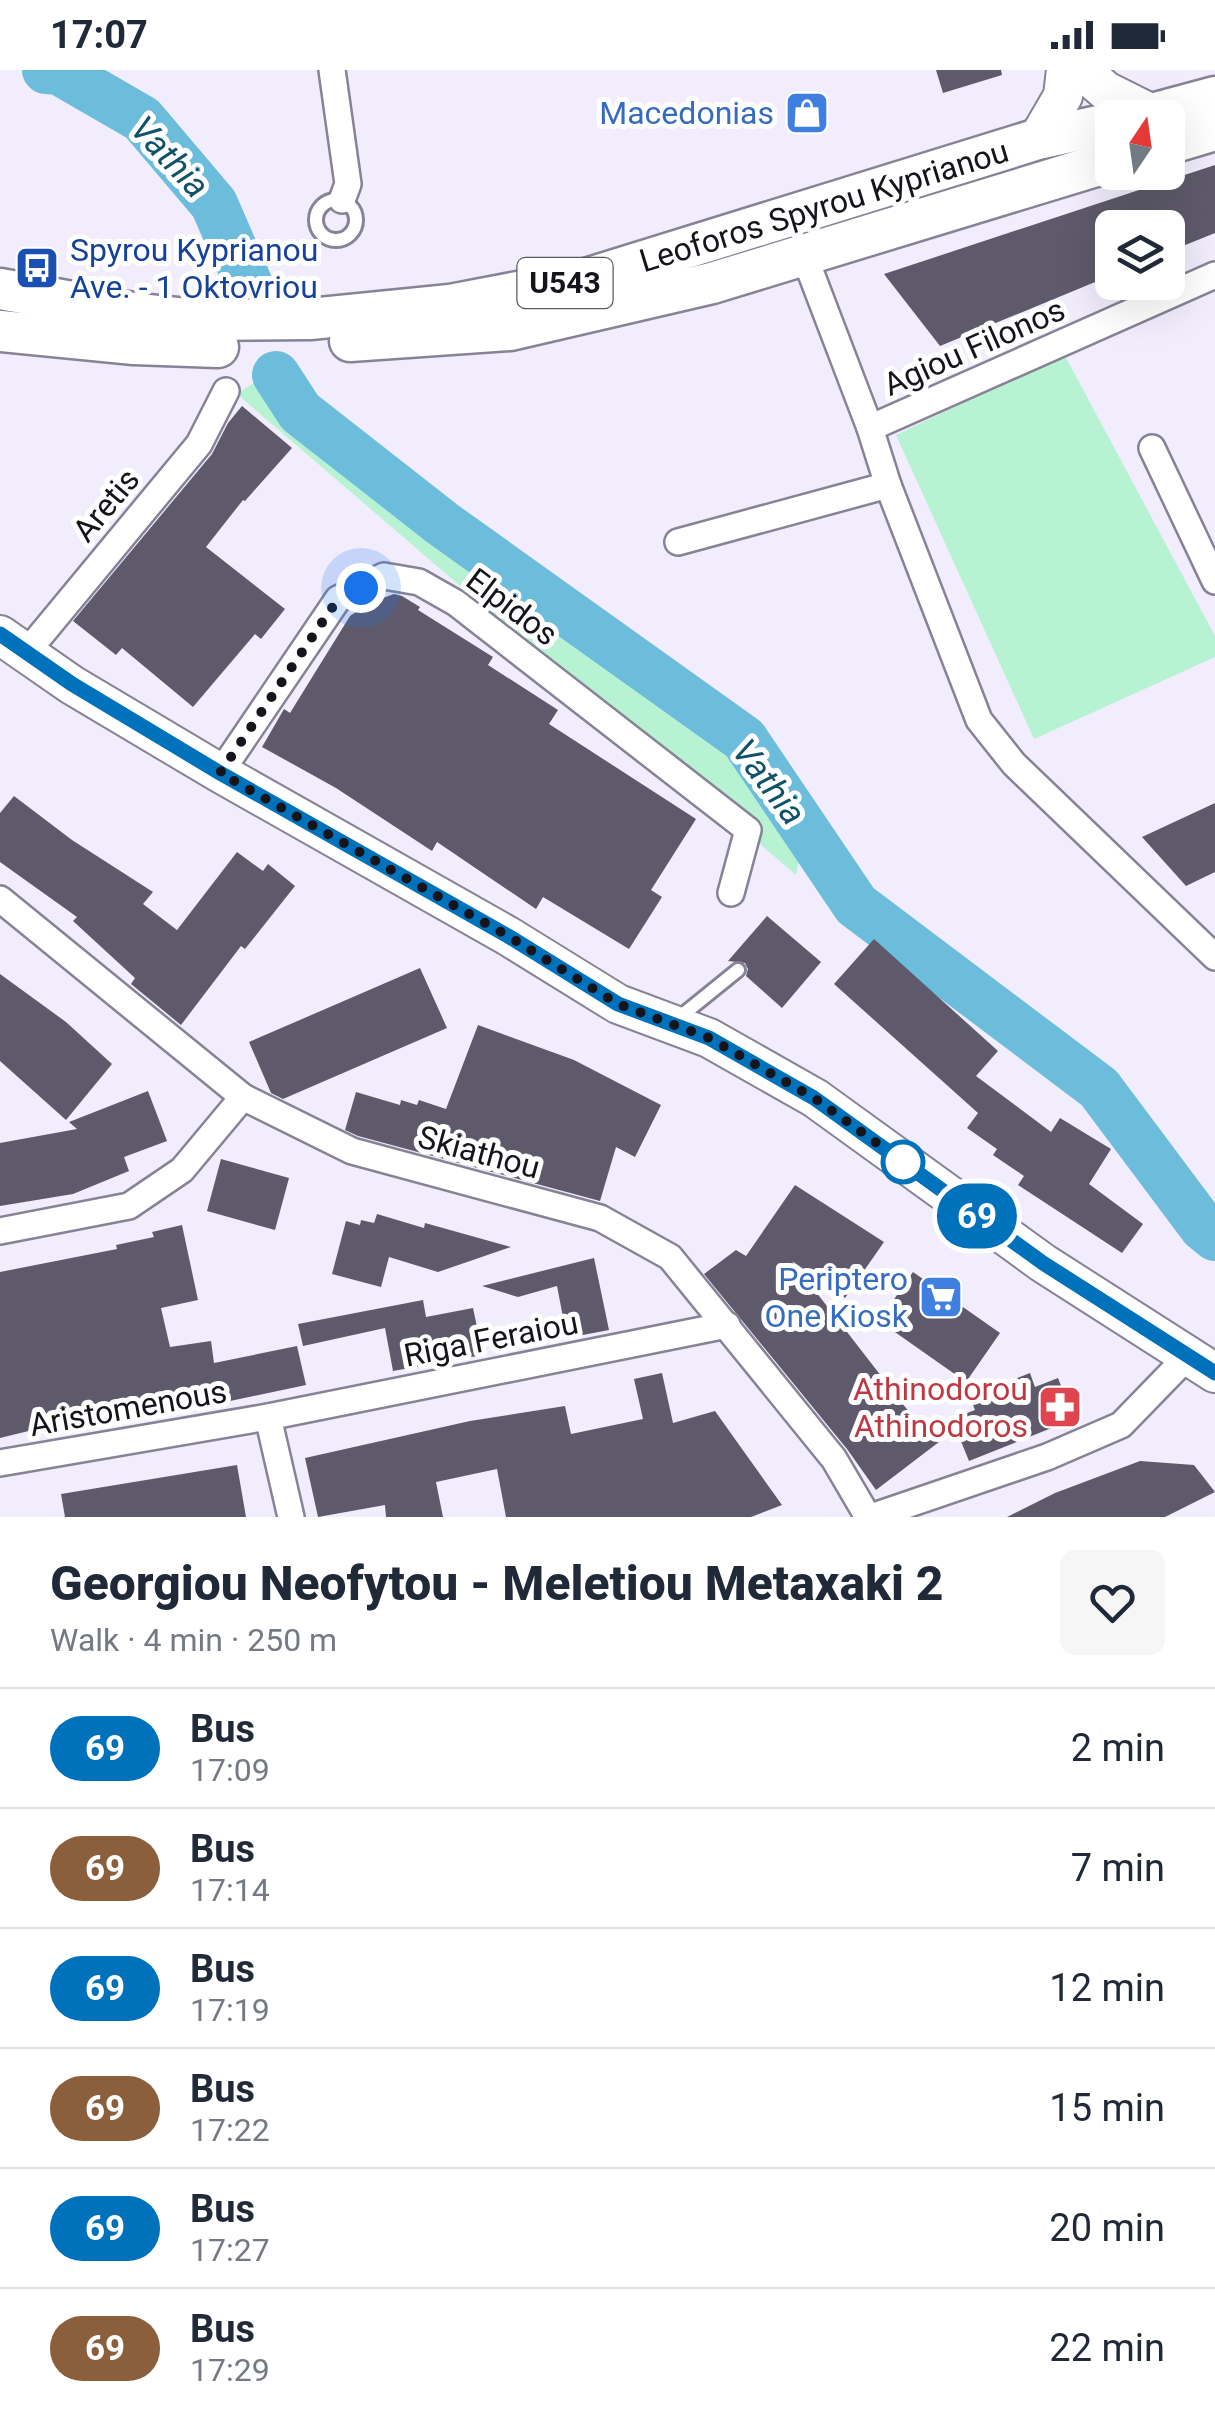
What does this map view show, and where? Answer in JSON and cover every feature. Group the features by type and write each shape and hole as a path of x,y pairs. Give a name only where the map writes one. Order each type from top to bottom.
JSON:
{"main road":[{"path":"1185,110 1215,97"},
{"name":"Leoforos Spyrou Kyprianou","path":"0,289 138,314 196,320 310,319 450,305 586,279 1038,140 1095,127"},
{"path":"1185,128 1215,130"},
{"name":"Leoforos Spyrou Kyprianou","path":"0,331 207,347 321,344 510,330 712,283 1095,166"}],"street":[{"path":"332,70 348,184 342,200"},
{"path":"1038,140 1063,96 1066,70"},
{"path":"1081,70 1118,100"},
{"path":"804,255 979,720 1014,764 1215,957"},
{"name":"Agiou Filonos","path":"870,428 1215,275"},
{"name":"Aretis","path":"13,644 198,444 226,391"},
{"path":"1152,448 1215,581"},
{"path":"678,542 888,486"},
{"name":"Elpidos","path":"220,773 338,599 384,576 418,582 456,602 748,830 731,893"},
{"path":"13,644 220,773 508,936 618,1004 709,1038 814,1098 1043,1263 1201,1365 1121,1425 1047,1457 870,1517"},
{"name":"Skiathou","path":"4,910 242,1098 352,1151 600,1218 670,1257 834,1459 870,1517"},
{"path":"0,1230 129,1206 182,1170 242,1098"},
{"name":"Riga Feraiou","path":"268,1417 727,1325"},
{"path":"268,1417 292,1517"},
{"name":"Aristomenous","path":"0,1463 268,1417"}],"lane":[{"path":"673,1022 738,970"}],"green space":[{"path":"1064,354 1215,636 1215,657 1034,739 896,435"},
{"path":"260,379 732,746 802,843 796,875 237,394"}],"building":[{"path":"936,70 1001,70 1002,75 943,93"},
{"path":"1215,165 1215,233 1185,245 1185,210 1095,210 1095,282 940,346 884,274 1139,190 1185,190 1185,175"},
{"path":"242,406 292,448 206,547 285,609 261,639 255,634 193,707 122,648 116,655 73,621 212,454"},
{"path":"394,594 493,657 488,665 558,710 549,724 696,819 651,890 662,897 629,949 543,897 536,909 437,842 432,851 336,788 262,747 284,709 290,713 350,616 369,603"},
{"path":"14,796 72,840 153,892 143,904 177,930 237,852 263,871 268,864 295,886 245,949 241,946 181,1025 131,984 135,978 73,921 77,917 0,862 0,813"},
{"path":"1215,803 1215,872 1186,886 1142,837"},
{"path":"767,916 821,962 782,1008 746,976 745,963 728,961"},
{"path":"874,939 998,1051 976,1076 1051,1132 1060,1118 1111,1149 1089,1184 1143,1224 1122,1253 1018,1185 1024,1176 993,1155 997,1149 967,1128 978,1113 834,984"},
{"path":"420,968 447,1028 283,1099 271,1093 249,1042"},
{"path":"0,974 66,1022 112,1064 66,1120 0,1061"},
{"path":"478,1025 574,1060 661,1105 635,1157 616,1147 600,1201 345,1130 356,1092 400,1105 401,1100 417,1105 419,1100 446,1109"},
{"path":"148,1091 167,1141 124,1157 129,1171 73,1194 0,1206 0,1143 77,1129 69,1122"},
{"path":"221,1159 289,1178 275,1230 207,1211"},
{"path":"795,1185 884,1242 845,1298 792,1261 923,1430 975,1410 970,1397 1030,1373 1035,1387 1058,1378 1074,1419 969,1461 956,1429 876,1490 704,1274 736,1250 746,1256"},
{"path":"377,1214 511,1247 438,1272 389,1257 381,1287 332,1274 346,1221 374,1223"},
{"path":"182,1225 198,1300 161,1308 170,1347 211,1341 214,1363 297,1346 306,1385 101,1423 61,1423 0,1438 0,1272 117,1249 116,1245 154,1237 152,1232"},
{"path":"594,1258 609,1330 567,1338 557,1286 518,1297 482,1286"},
{"path":"913,1272 1000,1333 966,1382 892,1330 901,1317 888,1308"},
{"path":"423,1300 426,1317 473,1308 483,1355 393,1371 385,1328 303,1346 298,1324"},
{"path":"662,1373 673,1423 715,1411 782,1505 751,1517 506,1517 497,1469 436,1482 443,1517 386,1517 385,1505 318,1517 305,1458 470,1421 565,1406 571,1434 643,1419 634,1379"},
{"path":"1140,1461 1194,1465 1215,1492 1165,1517 1007,1517 1055,1493"},
{"path":"237,1465 246,1517 65,1517 61,1494"}],"waterway":[{"name":"Vathia","path":"46,70 59,71 142,119 214,204 250,287"},
{"name":"Vathia","path":"276,375 300,412 443,524 744,739 856,905 1099,1088 1203,1227 1215,1237"}],"bus line":[{"name":"69","path":"0,634 72,684 220,773 508,936 618,1004 709,1038 814,1098 1043,1263 1215,1373"}],"place":[{"name":"Macedonias","path":"807,113"},
{"name":"Spyrou Kyprianou Ave. - 1 Oktovriou","path":"37,268"},
{"name":"Periptero One Kiosk","path":"941,1297"},
{"name":"Athinodorou Athinodoros","path":"1060,1407"}],"route":[{"path":"361,588 338,599 220,773 508,936 618,1004 709,1038 814,1098 903,1162"}]}
